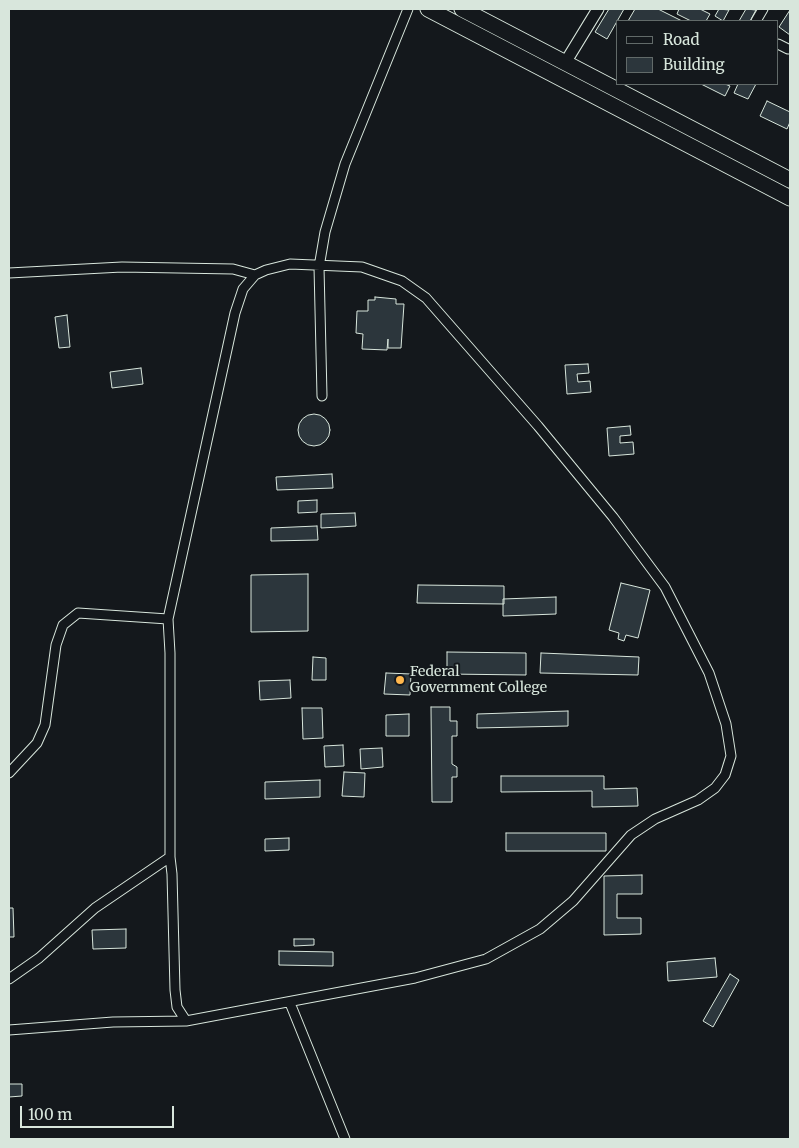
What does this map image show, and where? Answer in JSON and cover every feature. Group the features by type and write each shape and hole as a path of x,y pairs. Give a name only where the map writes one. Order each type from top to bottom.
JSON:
{"highway":[{"path":"428,9 790,198"},
{"path":"462,9 790,180"}],"street":[{"path":"322,396 319,358 319,266 325,232 345,164 408,9"},
{"path":"565,63 598,9"},
{"path":"757,20 763,9"},
{"path":"779,45 788,50"},
{"path":"9,1030 113,1022 186,1021 290,1003 415,978 486,958 540,929 573,901 631,835 654,818 698,800 715,788 725,775 731,756 726,724 708,673 665,587 613,517 532,418 426,298 402,280 362,267 290,264 266,270 255,275 243,289 235,313 168,619 170,653 170,858 175,990 177,1007 186,1021"},
{"path":"9,272 122,268 214,268 233,269 255,275"},
{"path":"9,773 37,743 45,725 56,645 63,625 78,613 168,619"},
{"path":"9,979 39,958 95,908 170,858"},
{"path":"290,1003 345,1139"}],"building":[{"path":"609,9 624,9 616,20 607,39 595,32"},
{"path":"635,9 658,9 680,20 629,20"},
{"path":"679,9 700,9 710,14 707,20 689,20 677,14"},
{"path":"719,9 729,10 724,20 715,16"},
{"path":"746,9 756,10 751,20 740,20"},
{"path":"790,10 790,35 779,27"},
{"path":"703,85 730,86 725,96"},
{"path":"738,85 755,85 748,99 734,93"},
{"path":"767,101 790,112 790,122 787,129 760,116"},
{"path":"375,297 396,299 396,304 404,304 401,348 388,348 388,339 387,350 362,349 363,334 356,333 357,311 368,311 368,300 375,300"},
{"path":"67,315 70,347 59,348 55,317"},
{"path":"588,364 589,373 577,374 578,382 590,381 591,392 567,394 565,365"},
{"path":"141,368 143,384 112,388 110,372"},
{"path":"314,414 320,415 325,419 329,424 329,436 325,441 320,445 314,446 308,445 303,441 299,436 298,430 299,424 303,419 308,415"},
{"path":"630,426 631,435 620,436 620,443 633,442 634,454 609,456 607,428"},
{"path":"332,474 333,488 277,490 276,477"},
{"path":"317,500 317,512 298,513 298,501"},
{"path":"355,513 356,526 321,528 321,514"},
{"path":"317,526 318,540 271,541 271,528"},
{"path":"308,574 308,631 251,632 251,575"},
{"path":"621,583 650,590 638,638 626,635 624,641 618,639 619,633 609,630"},
{"path":"418,585 504,586 504,604 417,603"},
{"path":"556,597 556,614 503,616 503,599"},
{"path":"447,652 526,653 526,675 447,674"},
{"path":"541,653 639,657 638,675 540,673"},
{"path":"313,657 326,658 326,680 312,680"},
{"path":"386,673 411,674 410,695 384,694"},
{"path":"290,680 291,698 260,700 259,681"},
{"path":"431,707 450,707 450,721 457,721 457,736 452,736 452,764 457,767 457,777 452,777 452,802 432,802"},
{"path":"302,708 322,708 323,738 303,739"},
{"path":"568,711 568,726 477,728 477,714"},
{"path":"409,714 409,736 386,736 386,715"},
{"path":"343,745 344,766 325,767 324,746"},
{"path":"382,748 383,767 361,769 360,749"},
{"path":"344,772 365,773 364,797 342,796"},
{"path":"501,776 604,776 604,789 637,788 638,806 592,807 592,791 501,792"},
{"path":"320,780 320,797 265,799 265,782"},
{"path":"506,833 606,833 606,851 506,851"},
{"path":"289,838 289,850 265,851 265,839"},
{"path":"642,875 642,894 617,894 617,918 641,918 641,934 604,935 604,876"},
{"path":"9,908 13,908 14,937 9,937"},
{"path":"126,929 126,948 93,949 92,930"},
{"path":"294,939 314,939 314,945 294,946"},
{"path":"279,951 333,952 333,966 279,965"},
{"path":"715,958 717,977 668,981 667,962"},
{"path":"730,974 739,980 713,1027 703,1021"},
{"path":"9,1084 22,1084 22,1096 9,1097"}],"place":[{"name":"Federal Government College","path":"400,680"}]}
